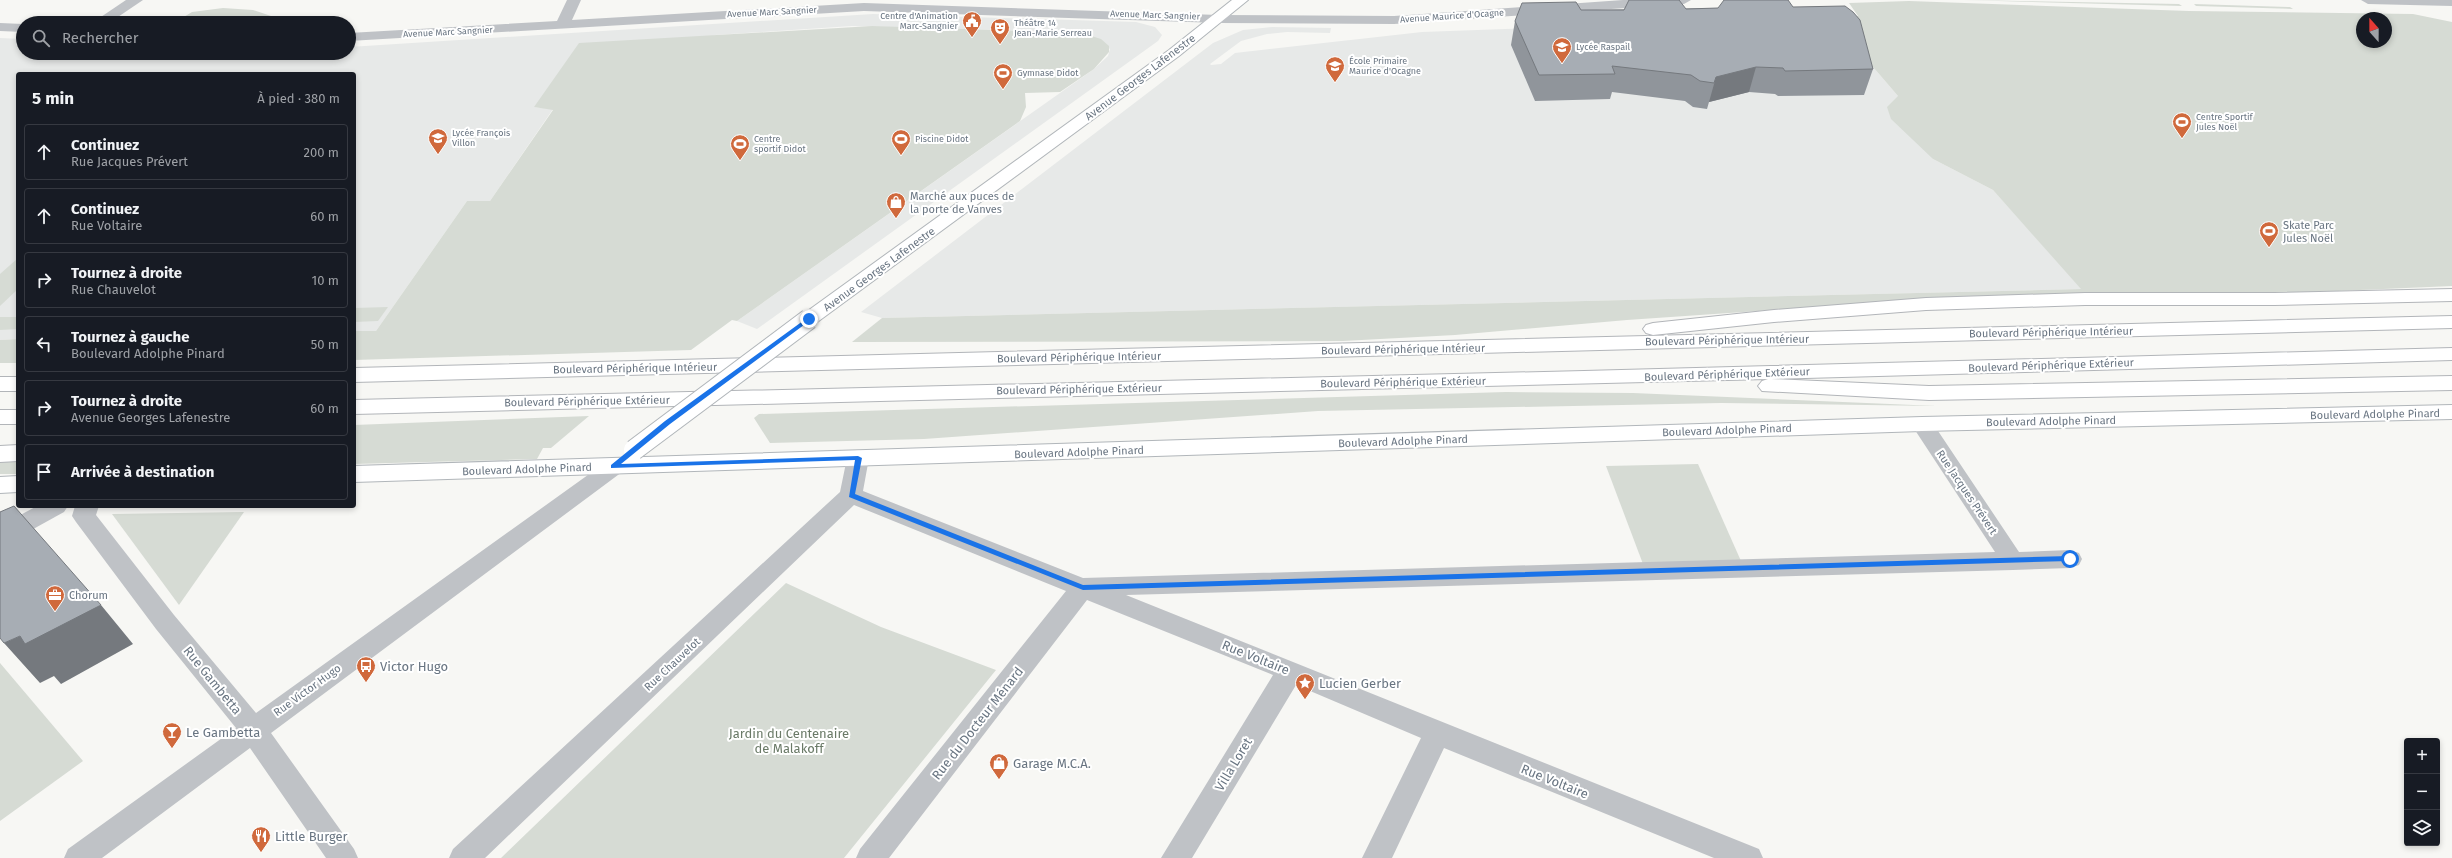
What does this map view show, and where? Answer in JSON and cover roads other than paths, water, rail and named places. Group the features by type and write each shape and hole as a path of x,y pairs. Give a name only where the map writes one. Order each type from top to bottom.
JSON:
{"main road":[{"name":"Avenue Georges Lafenestre","path":"614,467 668,423 1219,19 1241,0"},
{"path":"1495,346 1774,316 1926,304 2085,299 2274,299 2452,295"},
{"name":"Boulevard Périphérique Intérieur","path":"356,375 2452,322"},
{"name":"Boulevard Périphérique Extérieur","path":"356,407 1584,378 2452,354"},
{"path":"1584,378 1929,393 2452,383"},
{"path":"0,384 16,384"},
{"name":"Boulevard Adolphe Pinard","path":"356,474 614,467 858,458 1110,452 1922,424 2452,412"},
{"path":"0,417 16,417"},
{"path":"0,454 16,453"},
{"path":"0,485 16,484"}],"street":[{"path":"110,16 136,0"},
{"path":"562,25 574,0"},
{"name":"Avenue Maurice d'Ocagne","path":"1219,19 1394,20 1684,0"},
{"path":"2368,0 2452,2"},
{"name":"Avenue Marc Sangnier","path":"356,37 864,7 985,5 1219,19"},
{"path":"0,27 16,28"},
{"name":"Rue Jacques Prévert","path":"1922,424 2013,561"},
{"path":"851,495 858,458"},
{"name":"Rue Victor Hugo","path":"79,858 252,730 614,467"},
{"name":"Rue Voltaire","path":"851,495 1083,587 1290,671 1437,733 1748,858"},
{"name":"Rue Chauvelot","path":"464,858 851,495"},
{"path":"0,537 52,508"},
{"name":"Rue Gambetta","path":"86,508 84,516 165,622 252,730 342,858"},
{"path":"1083,587 2070,559"},
{"name":"Rue du Docteur Ménard","path":"871,858 1083,587"},
{"name":"Villa Loret","path":"1176,858 1290,671"},
{"path":"1377,858 1437,733"}],"place":[{"name":"Centre d'Animation Marc-Sangnier","path":"972,38"},
{"name":"Théâtre 14 Jean-Marie Serreau","path":"1000,45"},
{"name":"Lycée Raspail","path":"1562,64"},
{"name":"École Primaire Maurice d'Ocagne","path":"1335,83"},
{"name":"Gymnase Didot","path":"1003,90"},
{"name":"Centre Sportif Jules Noël","path":"2182,139"},
{"name":"Lycée François Villon","path":"438,155"},
{"name":"Piscine Didot","path":"901,156"},
{"name":"Centre sportif Didot","path":"740,161"},
{"name":"Marché aux puces de la porte de Vanves","path":"896,219"},
{"name":"Skate Parc Jules Noël","path":"2269,248"},
{"name":"Chorum","path":"55,612"},
{"name":"Victor Hugo","path":"366,683"},
{"name":"Lucien Gerber","path":"1305,700"},
{"name":"Le Gambetta","path":"172,749"},
{"name":"Garage M.C.A.","path":"999,780"},
{"name":"Little Burger","path":"261,853"}],"park label":[{"name":"Jardin du Centenaire de Malakoff","path":"789,740"}]}
